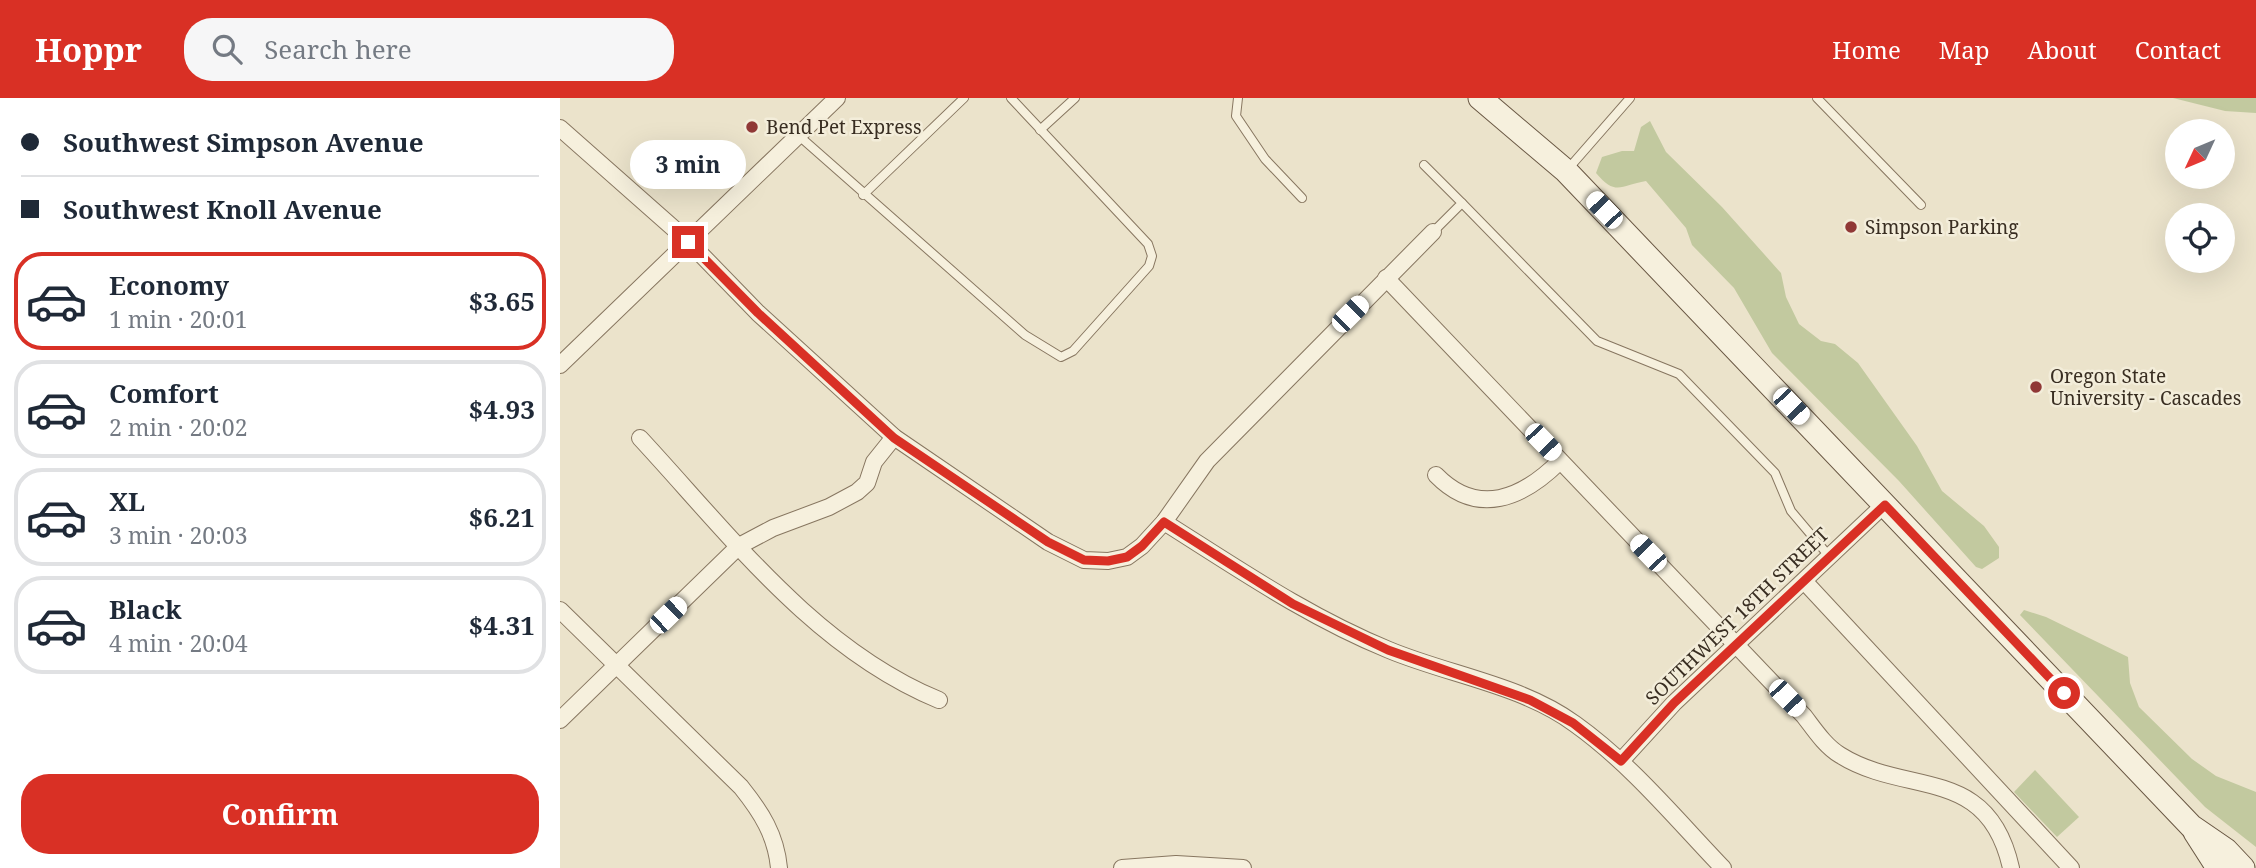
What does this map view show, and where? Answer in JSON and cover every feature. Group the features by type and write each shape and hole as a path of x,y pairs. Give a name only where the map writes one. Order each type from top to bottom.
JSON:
{"street":[{"path":"563,357 688,242 837,98"},
{"path":"1480,98 1566,171 2191,827 2218,868"},
{"path":"560,128 688,242 758,313 894,438 1048,542 1084,560 1108,561 1127,557 1142,546 1164,522 1207,461 1433,232"},
{"path":"1386,278 1840,756 1891,775 1949,788 1975,803 1996,827 2011,868"},
{"path":"639,438 739,546 835,640 900,682 939,700"},
{"path":"560,720 739,546 773,528 829,507 857,492 867,483 874,461 894,438"},
{"path":"1436,475 1464,497 1494,499 1527,488 1560,461"},
{"name":"SOUTHWEST 18TH STREET","path":"1621,761 1674,703 1885,505"},
{"path":"1164,522 1293,604 1388,650 1530,700 1573,723 1621,761 1723,868"},
{"path":"1804,581 2071,868"},
{"path":"560,610 741,788 761,813 773,838 779,868"},
{"path":"2191,827 2226,850 2243,868"},
{"path":"1122,868 1175,864 1243,868"}],"lane":[{"path":"863,195 964,98"},
{"path":"798,135 1025,335 1061,357 1082,341 1149,266 1152,256 1147,244 1011,98"},
{"path":"1040,130 1075,98"},
{"path":"1238,98 1236,116 1265,159 1302,198"},
{"path":"1566,171 1630,98"},
{"path":"1817,98 1921,205"},
{"path":"1424,165 1597,341 1679,374 1775,472 1791,511 1829,556"},
{"path":"1433,232 1462,203"}],"green space":[{"path":"2173,98 2256,98 2256,113 2225,111"},
{"path":"1650,121 1666,152 1722,207 1781,273 1786,297 1799,324 1821,341 1835,344 1858,363 1917,446 1942,491 1984,526 1999,547 1999,558 1982,569 1976,567 1899,481 1772,353 1734,288 1692,245 1686,228 1646,181 1619,188 1609,185 1596,173 1602,157 1622,151 1634,151 1641,127"},
{"path":"2024,610 2046,617 2128,657 2130,683 2139,707 2192,759 2216,776 2256,792 2256,847 2205,807 2020,615"},
{"path":"2035,770 2079,817 2057,837 2014,792"}],"place":[{"name":"Bend Pet Express","path":"752,127"},
{"name":"Simpson Parking","path":"1851,227"},
{"name":"Oregon State University - Cascades","path":"2036,387"}],"route":[{"path":"688,242 758,313 894,438 1048,542 1084,560 1108,561 1127,557 1142,546 1164,522 1293,604 1388,650 1530,700 1573,723 1621,761 1674,703 1885,505 2064,693"}]}
